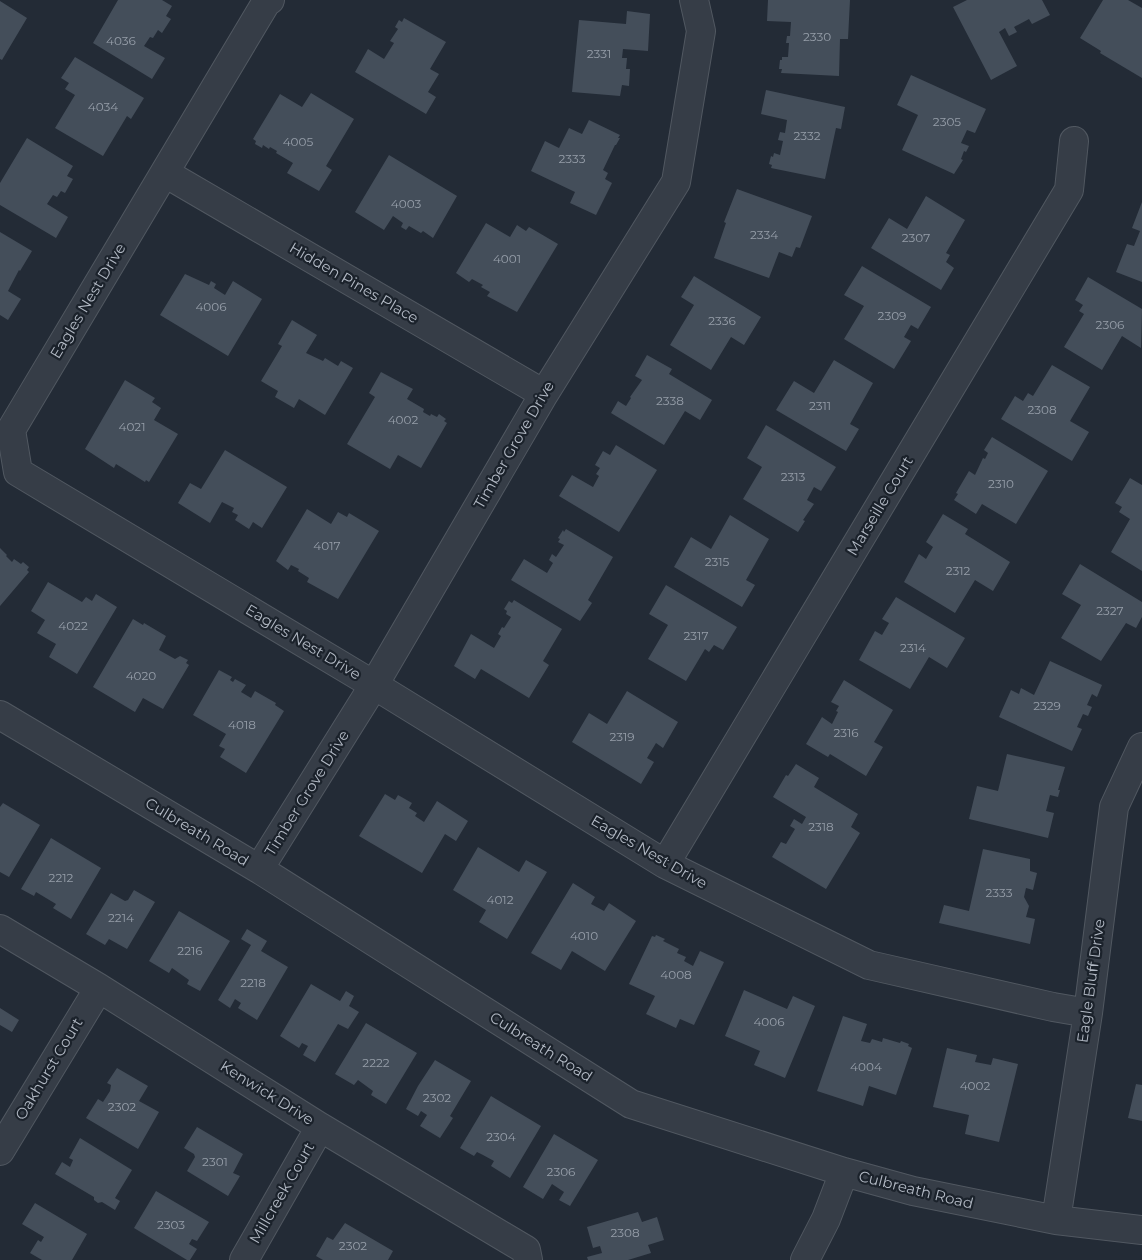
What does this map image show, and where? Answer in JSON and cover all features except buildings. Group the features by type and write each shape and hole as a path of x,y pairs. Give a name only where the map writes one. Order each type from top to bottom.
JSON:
{"street":[{"name":"Eagles Nest Drive","path":"270,0 267,1 11,430 18,472 374,685 665,864 869,965 1053,1007 1088,1013"},
{"name":"Timber Grove Drive","path":"259,869 374,685 544,394 676,182 701,31 694,0"},
{"name":"Marseille Court","path":"665,864 1069,190 1074,141"},
{"name":"Hidden Pines Place","path":"165,173 544,394"},
{"name":"Culbreath Road","path":"0,715 259,869 631,1104 844,1172 913,1191 1056,1220 1142,1230"},
{"name":"Eagle Bluff Drive","path":"1056,1220 1088,1013 1114,807 1142,747"},
{"name":"Kenwick Drive","path":"0,929 526,1250 528,1260"},
{"name":"Oakhurst Court","path":"0,1151 99,988"},
{"name":"Millcreek Court","path":"244,1260 320,1126"},
{"path":"805,1260 826,1219 844,1172"}]}
